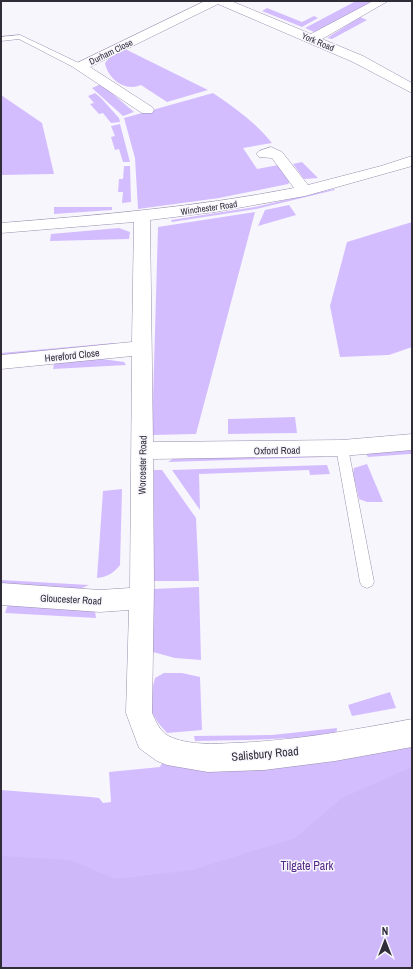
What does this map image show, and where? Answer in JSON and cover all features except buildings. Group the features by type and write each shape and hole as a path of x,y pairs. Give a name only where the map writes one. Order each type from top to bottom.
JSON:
{"street":[{"name":"Durham Close","path":"80,68 214,1"},
{"name":"York Road","path":"221,1 358,59 412,89"},
{"path":"312,39 382,1"},
{"name":"Durham Close","path":"80,68 123,93 147,110"},
{"path":"264,154 271,152 277,155 306,191"},
{"name":"Winchester Road","path":"1,228 142,217 203,210 306,191 412,161"},
{"name":"Worcester Road","path":"138,713 141,598 143,348 142,217"},
{"name":"Hereford Close","path":"1,362 143,348"},
{"name":"Oxford Road","path":"141,451 342,448 412,442"},
{"name":"Gloucester Road","path":"1,594 100,601 141,598"},
{"name":"Salisbury Road","path":"138,713 149,738 166,751 208,758 264,756 335,747 412,733"}],"lane":[{"path":"1,39 20,37 80,68"},
{"path":"342,448 366,582"}],"green space":[{"path":"356,1 377,1 314,32 305,28"},
{"path":"267,8 302,22 314,16 318,18 302,27 262,11"},
{"path":"360,17 367,20 332,39 327,38"},
{"path":"125,49 208,90 167,102 141,85 129,87 118,83 113,79 105,63 110,57"},
{"path":"101,84 134,112 123,116 92,88"},
{"path":"95,93 119,118 120,122 111,123 103,113 99,114 90,104 94,103 88,96"},
{"path":"213,93 252,122 272,143 243,148 257,169 278,165 290,181 288,184 219,198 138,209 135,158 124,118"},
{"path":"1,95 42,123 54,174 1,175"},
{"path":"120,124 130,162 123,162 119,149 115,150 111,137 115,136 111,126"},
{"path":"302,162 318,178 304,179 293,164"},
{"path":"124,166 130,166 131,202 122,203 123,192 118,192 119,179 123,179"},
{"path":"335,190 256,209 172,222 171,220 255,207"},
{"path":"289,205 296,215 258,226 265,210"},
{"path":"54,207 112,207 112,210 54,214"},
{"path":"255,212 196,434 152,435 158,227"},
{"path":"412,222 412,347 389,355 340,357 330,306 347,242"},
{"path":"119,228 130,232 129,239 50,241 51,234"},
{"path":"114,343 111,346 1,356 1,353"},
{"path":"102,359 124,362 126,365 53,369 54,364 57,362"},
{"path":"295,417 297,433 228,434 228,419"},
{"path":"412,449 412,454 368,457 366,454"},
{"path":"314,455 326,457 168,462 174,458"},
{"path":"367,464 383,502 367,502 359,499 353,473 354,468"},
{"path":"327,465 330,474 310,475 309,470 199,474 200,510 172,470"},
{"path":"154,470 162,470 196,518 199,581 153,581"},
{"path":"122,489 120,565 110,574 97,578 103,491"},
{"path":"1,580 89,585 75,591 1,586"},
{"path":"199,587 201,660 175,658 153,652 153,589"},
{"path":"8,604 95,611 96,618 5,613"},
{"path":"164,673 182,673 200,677 202,730 167,733 156,719 151,708 151,695 155,678"},
{"path":"390,692 396,708 352,716 348,705"},
{"path":"337,728 336,736 195,741 194,736 272,735"},
{"name":"Tilgate Park","path":"412,745 412,968 1,968 1,790 99,798 103,803 111,802 109,772 160,767 164,759 310,762 396,750"},
{"name":"Tilgate Park","path":"412,767 412,968 1,968 1,856 70,860 116,879 192,870 295,838 342,798"}]}
